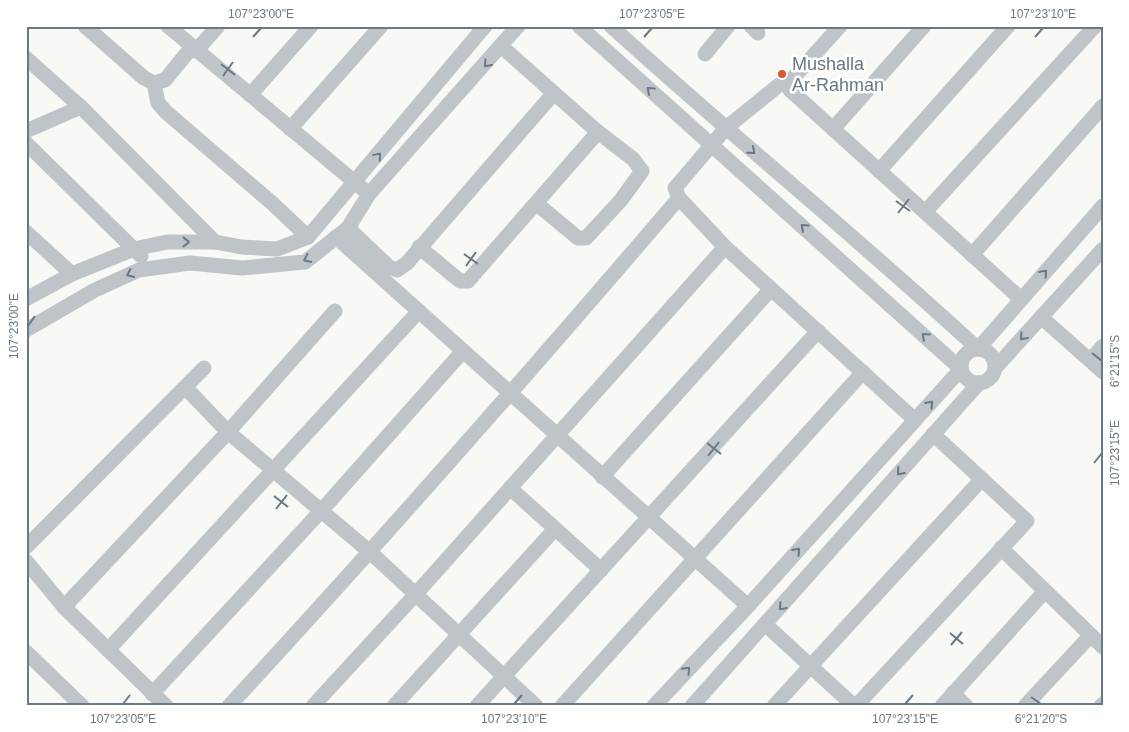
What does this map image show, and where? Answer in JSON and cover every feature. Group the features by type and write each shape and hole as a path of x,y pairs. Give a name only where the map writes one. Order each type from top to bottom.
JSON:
{"street":[{"path":"85,26 144,78 154,83 165,80 218,26"},
{"path":"168,26 370,194"},
{"path":"250,95 311,26"},
{"path":"290,129 381,26"},
{"path":"26,299 72,274 134,249 167,242 215,242 242,247 277,249 308,237 485,26"},
{"path":"26,330 95,290 139,270 190,263 242,268 305,262 348,228 370,194 518,26"},
{"path":"579,26 870,286 961,369 968,380 980,383"},
{"path":"611,26 720,124 888,266 978,349 992,356 996,367"},
{"path":"705,54 728,26"},
{"path":"840,26 794,77 790,90 1021,299"},
{"path":"833,129 924,26"},
{"path":"879,171 1008,26"},
{"path":"925,212 1095,26"},
{"path":"502,46 553,94 633,159 642,171 621,200 586,238 581,239 537,204"},
{"path":"26,58 81,107 215,242"},
{"path":"154,83 158,103 166,112 272,203 308,237"},
{"path":"791,84 779,85 720,124 706,140 675,188 679,198 725,247 915,420"},
{"path":"348,228 393,269 397,270 407,263 553,94"},
{"path":"972,255 1103,106"},
{"path":"26,130 81,107"},
{"path":"419,247 465,282 537,204 598,132"},
{"path":"26,143 152,268"},
{"path":"229,706 510,395 679,198"},
{"path":"654,706 748,606 900,437 961,369 964,356 978,349 1103,206"},
{"path":"26,232 72,274"},
{"path":"336,237 648,519 748,606"},
{"path":"313,706 415,595 725,247"},
{"path":"692,706 766,625 933,434 980,383 991,378 996,367 1103,249"},
{"path":"870,286 888,266"},
{"path":"602,477 771,288"},
{"path":"64,607 228,432 335,310"},
{"path":"108,650 419,311"},
{"path":"1041,317 1103,372"},
{"path":"477,706 818,331"},
{"path":"1090,360 1103,346"},
{"path":"152,694 321,511 464,351"},
{"path":"26,547 204,368"},
{"path":"562,706 863,372"},
{"path":"186,388 228,432 273,472 370,552 458,635 505,675 536,706"},
{"path":"766,625 855,706 1027,521 933,434"},
{"path":"900,437 917,453"},
{"path":"774,706 982,479"},
{"path":"510,488 601,570"},
{"path":"394,706 555,529"},
{"path":"1001,548 1103,647"},
{"path":"26,561 64,607 166,706"},
{"path":"942,706 1046,591"},
{"path":"1026,706 1091,635"},
{"path":"26,652 82,706"},
{"path":"953,693 966,706"}],"place":[{"name":"Mushalla Ar-Rahman","path":"782,74"}]}
